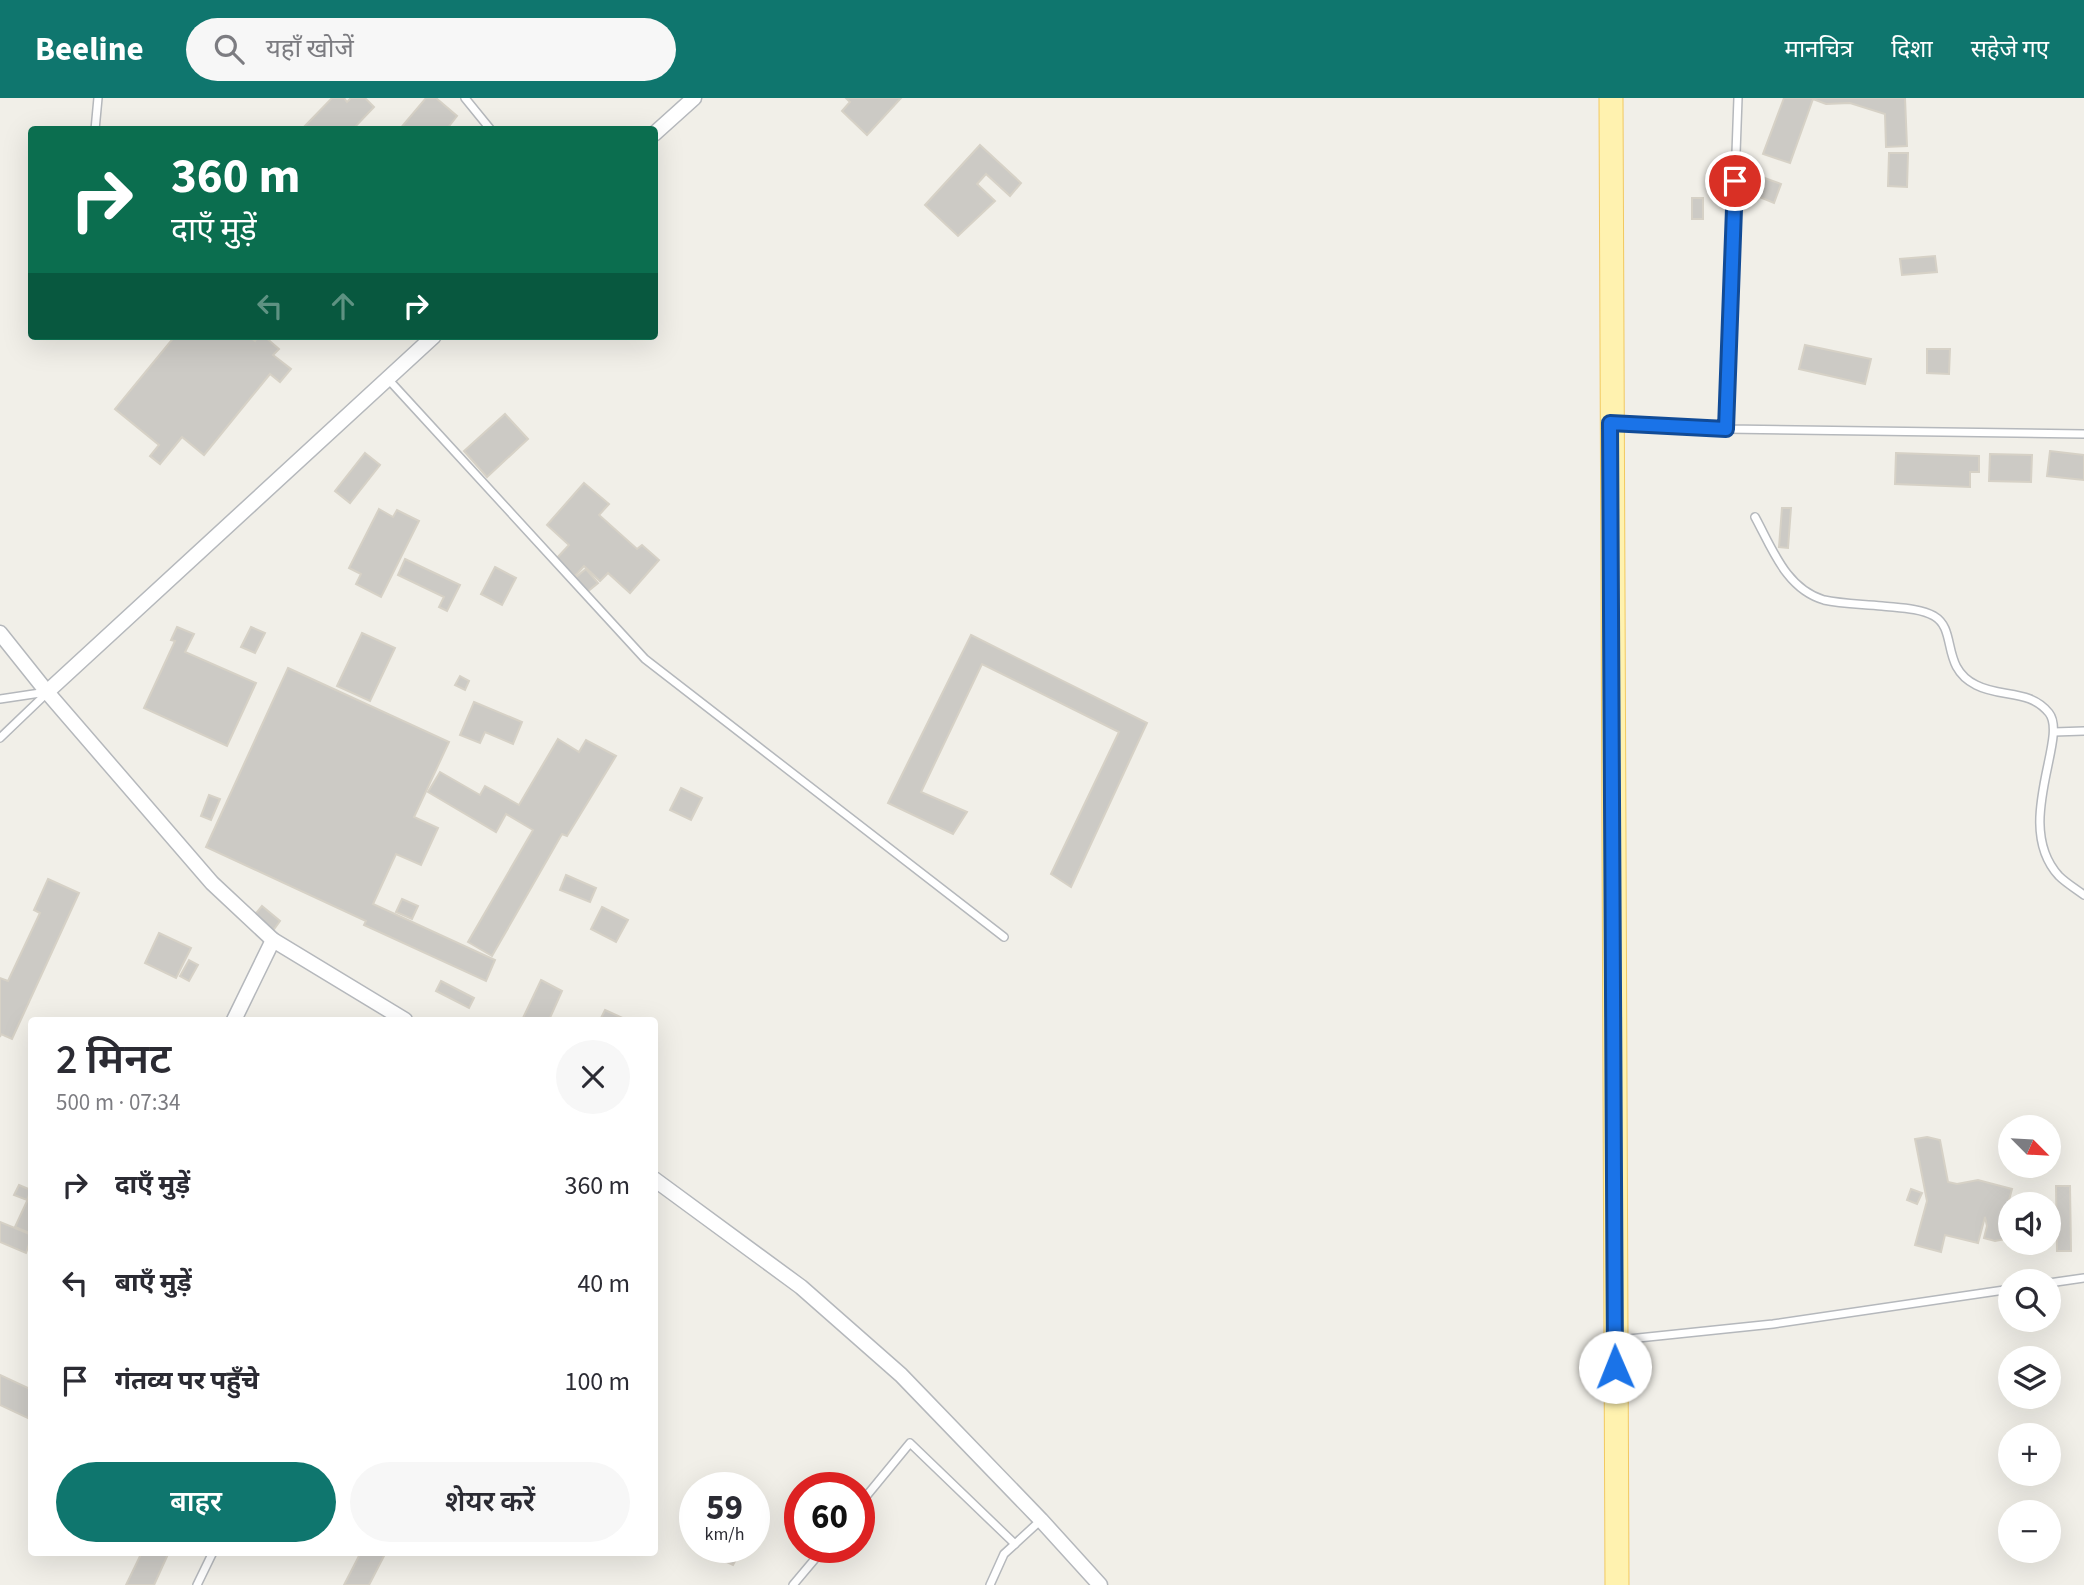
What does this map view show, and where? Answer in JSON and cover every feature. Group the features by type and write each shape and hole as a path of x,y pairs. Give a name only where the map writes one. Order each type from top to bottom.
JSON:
{"main road":[{"path":"1611,98 1610,423 1617,1585"}],"street":[{"path":"658,130 694,98"},
{"path":"47,692 430,340"},
{"path":"0,633 47,692 212,883 273,940 400,1017"},
{"path":"235,1017 273,940"},
{"path":"658,1182 801,1287 901,1375 1100,1585"}],"lane":[{"path":"95,126 98,98"},
{"path":"465,98 488,126"},
{"path":"1726,429 1738,98"},
{"path":"388,379 645,659 1004,937"},
{"path":"1610,423 1726,429 2084,434"},
{"path":"1755,517 1790,579 1807,592 1824,600 1914,610 1935,617 1945,628 1954,664 1963,676 1978,686 2025,696 2038,702 2051,715 2054,732 2043,780 2038,825 2045,854 2058,876 2084,895"},
{"path":"0,699 47,692"},
{"path":"0,738 47,692"},
{"path":"2054,732 2084,732"},
{"path":"2061,1281 2084,1278"},
{"path":"1615,1340 1773,1324 1998,1291"},
{"path":"875,1486 910,1443 1015,1544"},
{"path":"990,1585 1004,1554 1041,1520"},
{"path":"197,1585 212,1556"},
{"path":"793,1585 812,1563"}],"building":[{"path":"332,98 344,98 347,102 351,98 365,98 374,107 356,126 305,126"},
{"path":"426,98 436,98 457,116 449,126 402,126"},
{"path":"846,98 901,98 867,135 842,111 850,102"},
{"path":"1784,98 1905,98 1907,146 1886,147 1885,114 1850,103 1826,104 1813,99 1790,163 1763,154"},
{"path":"980,145 1021,183 1010,196 986,174 977,184 995,201 958,236 925,205"},
{"path":"1889,153 1908,153 1907,187 1888,186"},
{"path":"1759,176 1781,184 1774,203 1752,194"},
{"path":"1692,198 1703,198 1703,219 1692,219"},
{"path":"1935,256 1937,272 1902,275 1900,259"},
{"path":"172,340 269,340 279,349 273,355 291,369 280,382 270,374 204,455 182,437 160,464 150,456 159,445 115,409"},
{"path":"1805,345 1871,359 1865,384 1799,369"},
{"path":"1927,349 1950,349 1949,374 1927,373"},
{"path":"505,414 528,439 487,477 464,451"},
{"path":"2050,451 2084,455 2084,480 2047,476"},
{"path":"365,453 380,465 350,503 335,491"},
{"path":"1896,453 1979,456 1979,472 1970,472 1970,487 1895,484"},
{"path":"1990,454 2032,455 2031,482 1989,481"},
{"path":"584,483 609,504 599,515 637,549 642,545 659,560 630,593 608,573 600,581 584,566 575,576 556,559 569,545 547,525"},
{"path":"1782,508 1791,508 1788,548 1779,547"},
{"path":"379,509 393,517 397,510 419,521 381,597 356,584 361,574 349,568"},
{"path":"405,559 460,585 447,611 439,607 444,597 398,575"},
{"path":"495,567 516,578 502,605 481,594"},
{"path":"586,569 598,583 587,592 575,578"},
{"path":"177,627 194,634 185,652 256,683 227,746 144,708 175,641 171,640"},
{"path":"251,627 265,633 255,653 241,647"},
{"path":"362,633 395,648 370,701 337,686"},
{"path":"971,635 1147,723 1071,887 1051,874 1119,732 982,664 921,792 967,812 953,834 888,803"},
{"path":"288,668 449,742 414,817 438,828 421,865 396,854 373,904 495,960 486,981 364,925 366,921 206,847"},
{"path":"460,676 469,681 465,690 455,685"},
{"path":"474,702 522,722 513,744 485,732 480,743 460,735"},
{"path":"558,739 579,752 586,740 616,756 567,836 562,834 492,956 468,942 533,830 506,814 496,832 428,792 440,772 480,795 485,786 519,805"},
{"path":"681,788 702,798 691,820 670,810"},
{"path":"209,795 220,799 211,820 201,816"},
{"path":"566,875 596,888 590,902 560,890"},
{"path":"48,879 79,893 12,1039 1,1034 0,1037 0,978 8,981 40,913 34,910"},
{"path":"402,899 418,906 412,919 396,912"},
{"path":"262,906 280,921 272,932 253,917"},
{"path":"602,907 628,920 616,942 591,929"},
{"path":"159,933 191,948 176,978 145,963"},
{"path":"189,960 198,965 189,981 180,976"},
{"path":"541,980 562,991 550,1017 523,1017"},
{"path":"441,981 474,998 469,1008 436,991"},
{"path":"605,1010 620,1017 602,1017"},
{"path":"1927,1137 1940,1140 1948,1182 1957,1184 1978,1180 2012,1189 2011,1192 1998,1192 1998,1240 1984,1238 1987,1226 1985,1217 1978,1243 1945,1235 1941,1252 1915,1245 1927,1201 1915,1139"},
{"path":"19,1185 28,1189 27,1200 14,1195"},
{"path":"2056,1186 2070,1186 2071,1251 2061,1251 2061,1192 2056,1192"},
{"path":"1911,1189 1922,1193 1917,1204 1907,1200"},
{"path":"27,1201 28,1201 28,1232 15,1227"},
{"path":"0,1222 28,1233 26,1253 0,1242"},
{"path":"0,1375 28,1388 28,1418 0,1405"},
{"path":"140,1556 167,1556 154,1585 126,1585"},
{"path":"359,1556 384,1556 369,1585 344,1585"}],"route":[{"path":"1615,1367 1610,423 1726,429 1735,181"}]}
